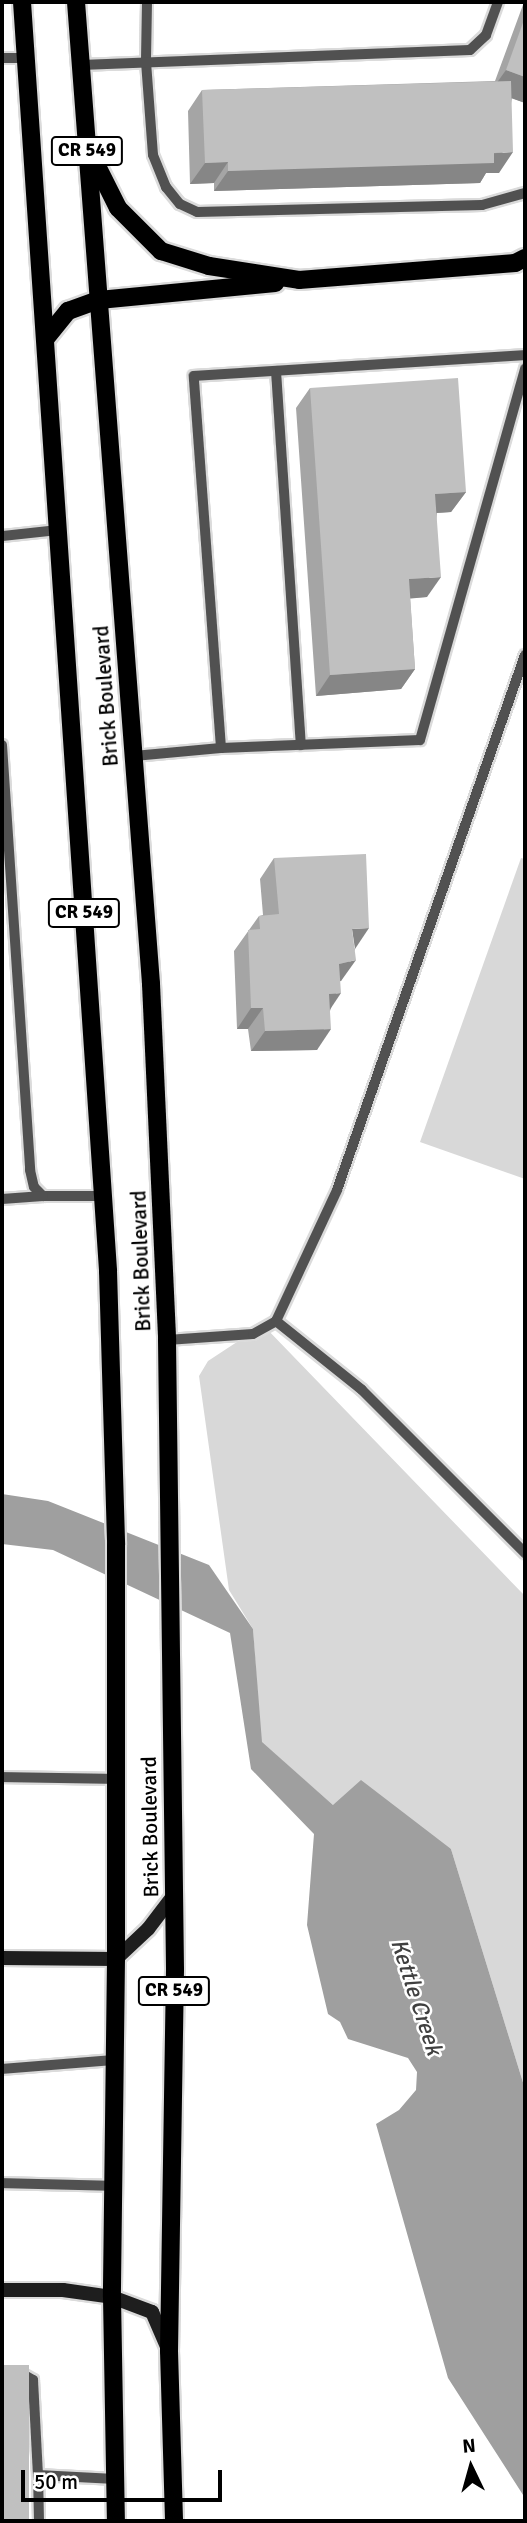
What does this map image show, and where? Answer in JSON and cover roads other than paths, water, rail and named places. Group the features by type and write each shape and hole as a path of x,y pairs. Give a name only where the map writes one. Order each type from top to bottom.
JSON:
{"main road":[{"name":"Brick Boulevard","path":"22,2 103,1196 114,1488 116,1959 112,2297 116,2521"},
{"name":"Brick Boulevard","path":"76,2 151,984 167,1340 174,1895 169,2351 174,2521"},
{"path":"87,146 118,208 161,251 209,266 299,280"},
{"path":"46,338 68,312 99,300 299,280 514,263 525,258"}],"street":[{"path":"2,1958 116,1959 148,1928 174,1895"},
{"path":"2,2290 63,2290 112,2297 152,2312 169,2351"}],"lane":[{"path":"147,2 146,62 153,155 166,187 180,204 197,212 482,205 525,194"},
{"path":"81,65 470,50 486,35 498,2"},
{"path":"2,58 26,58"},
{"path":"221,748 194,376 525,355"},
{"path":"134,756 221,748 420,740 525,369"},
{"path":"276,371 302,745"},
{"path":"2,536 58,530"},
{"path":"167,1340 253,1335 276,1321 337,1190 525,655"},
{"path":"2,745 30,1170 34,1187 43,1196"},
{"path":"2,1199 103,1196"},
{"path":"276,1321 362,1390 525,1553"},
{"path":"2,1777 115,1779"},
{"path":"2,2069 115,2060"},
{"path":"2,2183 114,2186"},
{"path":"2,2373 21,2373 33,2380 39,2521"},
{"path":"38,2475 115,2479"}],"water":[{"name":"Kettle Creek","path":"2,1494 48,1501 209,1565 253,1629 262,1742 333,1805 361,1780 451,1849 525,2089 525,2498 448,2378 376,2124 399,2110 416,2090 417,2072 408,2058 348,2039 340,2022 328,2014 307,1925 314,1834 251,1769 230,1633 53,1550 2,1544"}]}
